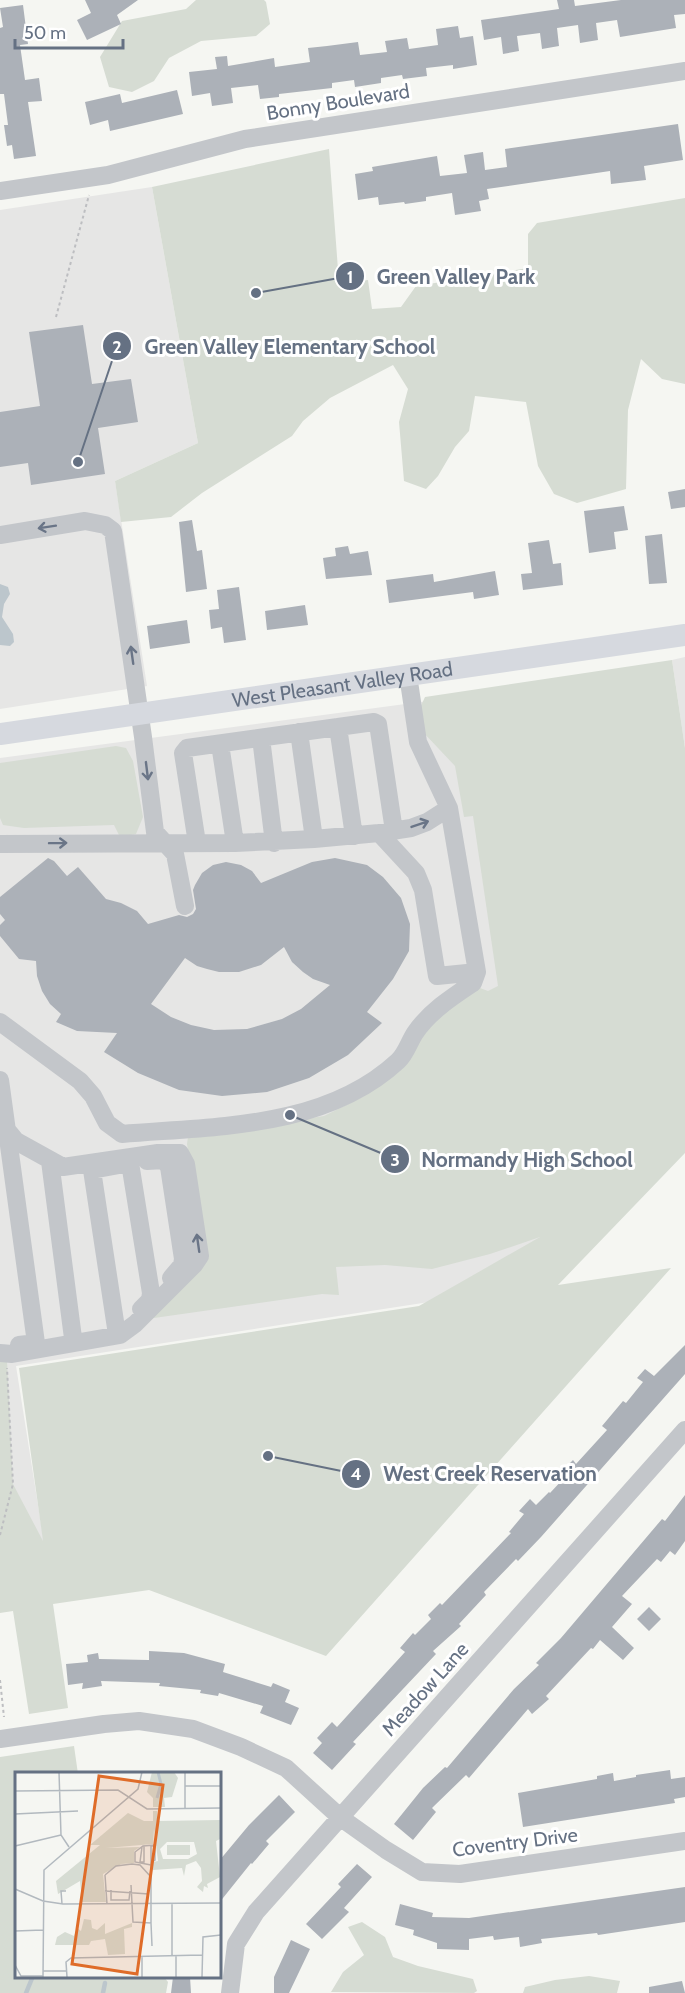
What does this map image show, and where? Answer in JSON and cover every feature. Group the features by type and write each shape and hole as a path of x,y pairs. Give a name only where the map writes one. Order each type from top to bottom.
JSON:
{"main road":[{"name":"West Pleasant Valley Road","path":"0,734 685,635"}],"street":[{"name":"Bonny Boulevard","path":"0,191 108,175 245,139 685,71"},
{"path":"0,535 85,521 105,525 113,531 155,832 175,854 185,906"},
{"path":"0,1022 80,1081 93,1096 107,1123 122,1134 214,1127 286,1117 339,1100 368,1084 401,1059 415,1033 429,1016 473,983 477,972 449,808 418,742 408,675"},
{"path":"197,843 183,753 187,748 374,722 378,724 386,832 416,873 423,890 437,976 477,972"},
{"path":"338,727 354,836"},
{"path":"299,732 314,839"},
{"path":"261,738 274,843"},
{"path":"220,744 236,843"},
{"path":"0,844 274,843 386,832 427,822 449,808"},
{"path":"0,1080 7,1130 6,1183 36,1343"},
{"path":"2,1352 120,1335 135,1324 194,1265 200,1256 186,1164 180,1154 158,1153 63,1167 16,1141 7,1130"},
{"path":"2,1352 36,1343 103,1333 116,1328 128,1321 182,1265 182,1247 168,1163 161,1159 92,1170 116,1328"},
{"path":"50,1161 73,1338"},
{"path":"130,1163 151,1293 150,1300"},
{"name":"Meadow Lane","path":"230,1993 236,1944 256,1912 685,1430"},
{"name":"Coventry Drive","path":"0,1739 139,1721 193,1729 241,1747 286,1768 341,1818 422,1872 460,1874 685,1840"}],"path":[{"path":"56,316 91,178"},
{"path":"0,1535 13,1484 2,1352"},
{"path":"0,1680 4,1718"}],"shaded area":[{"path":"196,0 264,0 270,24 256,36 201,41 169,58 154,81 132,92 109,87 100,57 122,21 186,9"},
{"path":"329,149 339,283 368,280 372,309 401,307 416,286 528,268 528,234 537,223 685,198 685,384 662,379 641,359 628,410 626,489 577,503 554,494 538,466 526,402 475,396 469,431 455,447 438,476 426,489 404,481 399,422 408,389 393,365 330,398 303,421 292,436 202,493 171,517 121,522 115,481 198,443 152,187"},
{"path":"152,187 198,443 115,481 147,686 0,709 0,210"},
{"path":"0,584 8,587 10,594 4,604 2,617 13,634 14,642 10,646 0,645"},
{"path":"685,657 685,748 672,660"},
{"path":"672,660 685,748 685,1153 558,1285 671,1268 326,1656 149,1590 53,1604 68,1708 29,1714 13,1611 0,1613 0,1362 7,1361 13,1484 43,1541 19,1368 419,1306 540,1237 490,1254 432,1269 385,1265 336,1267 339,1295 322,1294 147,1319 205,1263 187,1144 188,1137 324,1116 364,1096 437,1016 480,988 488,991 498,986 473,816 464,817 455,766 422,731 419,710 425,697"},
{"path":"623,675 637,1182 429,1302 16,1366 44,1543 0,1550 0,758"},
{"path":"116,746 126,748 133,761 143,817 136,834 120,837 114,825 24,828 3,825 0,818 0,763"},
{"path":"74,1746 78,1772 15,1772 15,1978 165,1978 168,1982 166,1993 0,1993 0,1757"},
{"path":"362,1922 385,1937 393,1957 418,1966 473,1979 477,1991 474,1993 331,1992 343,1972 364,1955 348,1927"},
{"path":"589,1976 620,1981 617,1993 523,1993 525,1987 555,1980"}],"building":[{"path":"85,0 138,0 117,15 121,24 87,40 77,20 91,13"},
{"path":"557,0 574,0 575,6 621,0 685,0 685,14 674,15 676,28 620,37 617,20 596,23 598,40 580,43 578,25 557,28 559,46 542,49 540,33 517,36 519,51 503,54 501,37 484,40 481,20 559,9"},
{"path":"23,5 28,44 20,45 25,80 39,78 42,101 28,102 36,156 14,159 12,145 7,146 4,125 8,125 4,94 0,94 0,28 3,27 0,8"},
{"path":"458,26 460,38 473,36 477,65 453,69 453,65 426,68 427,76 403,79 402,75 381,78 381,83 355,87 354,80 332,83 332,88 279,94 279,97 260,99 258,85 231,88 233,103 212,106 210,93 192,96 189,72 217,69 215,57 227,56 228,66 274,58 275,67 310,62 308,48 358,42 360,55 387,52 385,41 407,38 409,49 438,45 436,29"},
{"path":"177,90 183,114 110,131 108,120 90,125 85,102 120,94 122,103"},
{"path":"678,124 683,160 644,166 646,180 611,184 610,171 487,189 489,199 479,201 481,211 455,215 452,193 426,197 426,201 405,204 404,202 379,205 378,197 358,200 355,174 373,171 372,167 437,156 440,176 467,173 464,155 483,152 485,170 507,167 505,149"},
{"path":"83,325 92,384 131,379 138,422 98,428 105,474 31,485 28,463 0,467 0,412 40,406 29,332"},
{"path":"685,489 685,507 671,509 668,492"},
{"path":"624,506 628,530 614,532 616,549 589,553 584,511"},
{"path":"192,520 197,551 202,550 207,589 186,592 179,522"},
{"path":"662,534 667,583 649,584 645,536"},
{"path":"549,540 553,564 561,563 563,585 523,590 521,574 532,573 528,543"},
{"path":"348,546 350,554 368,551 372,575 326,579 323,558 336,556 335,548"},
{"path":"495,571 499,595 474,599 473,592 389,603 386,580 433,574 434,582"},
{"path":"239,587 246,640 224,643 222,627 211,629 209,610 219,609 217,590"},
{"path":"305,605 308,625 267,630 265,611"},
{"path":"187,620 190,643 150,649 147,626"},
{"path":"48,858 54,861 67,876 78,867 106,899 137,911 148,924 179,915 187,917 193,914 196,909 193,890 195,885 202,873 213,865 226,862 241,865 252,871 261,883 312,862 335,858 367,865 383,877 401,898 410,924 409,951 393,979 367,1012 382,1023 348,1055 309,1078 267,1092 222,1096 179,1090 138,1073 104,1052 117,1033 77,1031 56,1022 61,1014 50,1004 42,991 37,976 36,961 19,959 0,936 0,925 5,920 0,914 0,897","holes":["284,947 292,962 313,979 330,985 301,1009 282,1019 247,1029 214,1030 191,1025 171,1017 151,1004 185,958 207,969 219,972 239,972 261,965"]},
{"path":"685,1345 685,1374 541,1537 484,1592 486,1595 459,1624 461,1626 433,1651 436,1654 353,1742 356,1744 332,1770 313,1753 322,1743 317,1738 332,1722 337,1727 405,1652 400,1648 413,1633 415,1635 431,1619 428,1615 440,1603 442,1605 511,1533 509,1532 524,1514 519,1511 530,1499 536,1505 550,1493 564,1478 560,1473 573,1460 576,1464 607,1430 602,1426 623,1401 626,1403 643,1382 637,1378 645,1369 654,1376"},
{"path":"685,1495 685,1541 675,1555 670,1551 661,1562 657,1559 622,1596 632,1604 612,1627 634,1648 623,1660 600,1640 546,1696 549,1699 532,1714 528,1709 469,1778 466,1775 432,1808 436,1812 413,1840 394,1824 423,1788 445,1767 447,1768 514,1689 539,1665 536,1663 561,1638 662,1519 665,1521"},
{"path":"649,1607 661,1619 649,1631 637,1619"},
{"path":"149,1651 184,1653 225,1664 223,1672 271,1687 273,1683 290,1690 285,1702 299,1708 291,1725 260,1713 263,1706 219,1693 218,1696 200,1693 201,1690 159,1686 160,1683 101,1681 102,1686 82,1689 83,1683 68,1685 66,1664 88,1662 87,1655 98,1653 99,1659 149,1660"},
{"path":"670,1770 671,1779 685,1777 685,1797 674,1799 675,1803 523,1827 518,1793 597,1779 597,1776 613,1773 614,1781"},
{"path":"279,1795 295,1812 266,1841 269,1844 220,1902 220,1860 249,1825"},
{"path":"357,1864 372,1877 344,1908 349,1912 322,1939 306,1924 341,1887 338,1884"},
{"path":"685,1887 685,1922 598,1935 597,1933 541,1939 542,1943 520,1947 519,1937 494,1940 493,1936 469,1939 469,1950 437,1949 437,1943 413,1935 414,1930 395,1925 400,1904 433,1913 432,1917 469,1918"},
{"path":"291,1940 310,1949 289,1993 274,1993 274,1977"},
{"path":"173,1978 190,1978 191,1993 171,1993"},
{"path":"682,1981 685,1993 649,1993 649,1987"}],"waterway":[{"path":"26,1993 32,1978"},
{"path":"103,1993 105,1983"}],"place":[{"name":"Green Valley Park","path":"256,293"},
{"name":"Green Valley Elementary School","path":"78,462"},
{"name":"Normandy High School","path":"290,1115"},
{"name":"West Creek Reservation","path":"268,1456"}]}
